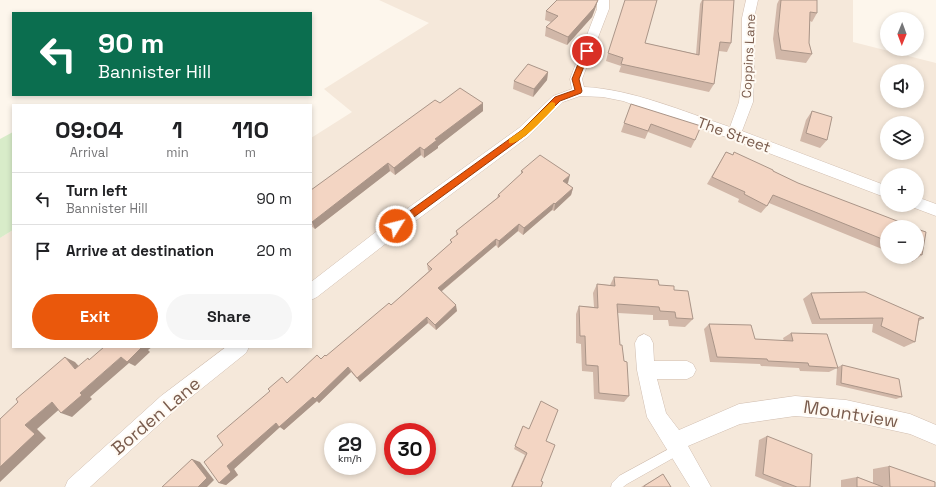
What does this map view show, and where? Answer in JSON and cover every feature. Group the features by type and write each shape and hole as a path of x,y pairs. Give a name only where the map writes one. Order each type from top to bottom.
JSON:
{"street":[{"path":"312,291 396,226 524,132 558,99 579,91 576,79 603,9 603,0"},
{"name":"Coppins Lane","path":"734,134 746,102 748,76 748,18 752,0"},
{"name":"The Street","path":"579,91 603,92 625,98 734,134 880,189"},
{"path":"924,206 936,210"},
{"path":"644,343 646,370 657,417 677,445 702,487"},
{"name":"Borden Lane","path":"75,487 168,403 239,348"},
{"path":"646,370 686,370"},
{"name":"Mountview","path":"677,445 739,414 795,406 846,410 910,424 936,435"}],"lane":[{"path":"616,487 623,480 677,445"}],"shaded area":[{"path":"379,0 853,0 853,42 880,49 880,56 908,56 936,63 936,487 0,487 0,238 12,231 12,348 312,348 312,137 352,112 324,89 429,23"}],"green space":[{"path":"12,133 12,231 0,238 0,139"}],"building":[{"path":"557,0 598,0 594,8 568,37 546,27 558,16 546,11"},
{"path":"625,0 657,0 645,43 699,55 703,0 734,0 731,43 720,42 714,84 621,64 623,58 608,53"},
{"path":"781,0 817,0 817,13 810,12 809,43 812,54 781,50 778,31"},
{"path":"528,64 548,72 534,89 514,81"},
{"path":"460,88 483,103 435,139 437,140 424,150 420,147 394,168 388,163 312,222 312,189 435,100 440,103"},
{"path":"631,104 701,126 695,140 651,124 648,131 624,123"},
{"path":"812,111 832,117 827,140 806,133"},
{"path":"726,152 733,155 734,152 798,183 895,220 880,220 880,238 773,195 767,206 744,194 745,192 712,177"},
{"path":"540,155 570,175 563,181 573,188 524,228 519,224 499,241 496,239 438,288 456,305 435,325 427,317 357,378 348,367 315,399 313,397 279,427 276,423 227,466 231,472 219,483 204,462 223,445 217,436 270,391 268,389 282,377 287,383 317,355 321,359 325,355 326,356 389,303 391,305 432,269 427,264 452,242 450,240 458,234 456,231 500,196 498,195 523,172 521,171"},
{"path":"924,231 926,232 924,244"},
{"path":"614,277 658,280 659,285 674,286 674,290 688,291 693,319 676,318 675,312 660,311 659,307 617,304 620,345 622,345 624,361 627,362 629,396 599,393 598,366 586,365 585,336 580,336 579,306 598,308 597,284 615,286"},
{"path":"865,292 924,318 919,318 915,342 881,326 883,318 820,319 811,293"},
{"path":"709,324 751,325 755,339 793,341 791,333 827,334 838,368 809,366 808,363 768,361 767,359 717,357"},
{"path":"103,348 141,348 127,362 121,357 80,393 82,395 61,413 52,402 25,425 35,434 0,467 0,419 18,402 16,399 65,357 75,369 88,358 89,360"},
{"path":"842,365 899,379 902,397 841,383"},
{"path":"541,401 558,410 546,441 555,445 541,481 543,482 541,487 512,487 527,453 515,446 523,426 529,429"},
{"path":"767,436 812,454 810,487 797,487 763,474"},
{"path":"192,459 207,478 198,487 162,487"},
{"path":"889,466 935,482 935,487 890,487"},
{"path":"663,474 671,487 644,487 644,486"},
{"path":"857,477 883,487 857,487"}],"slow traffic":[{"path":"512,141 541,117 552,105"}],"route":[{"path":"396,226 524,132 558,99 579,91 576,79 587,51"}]}
